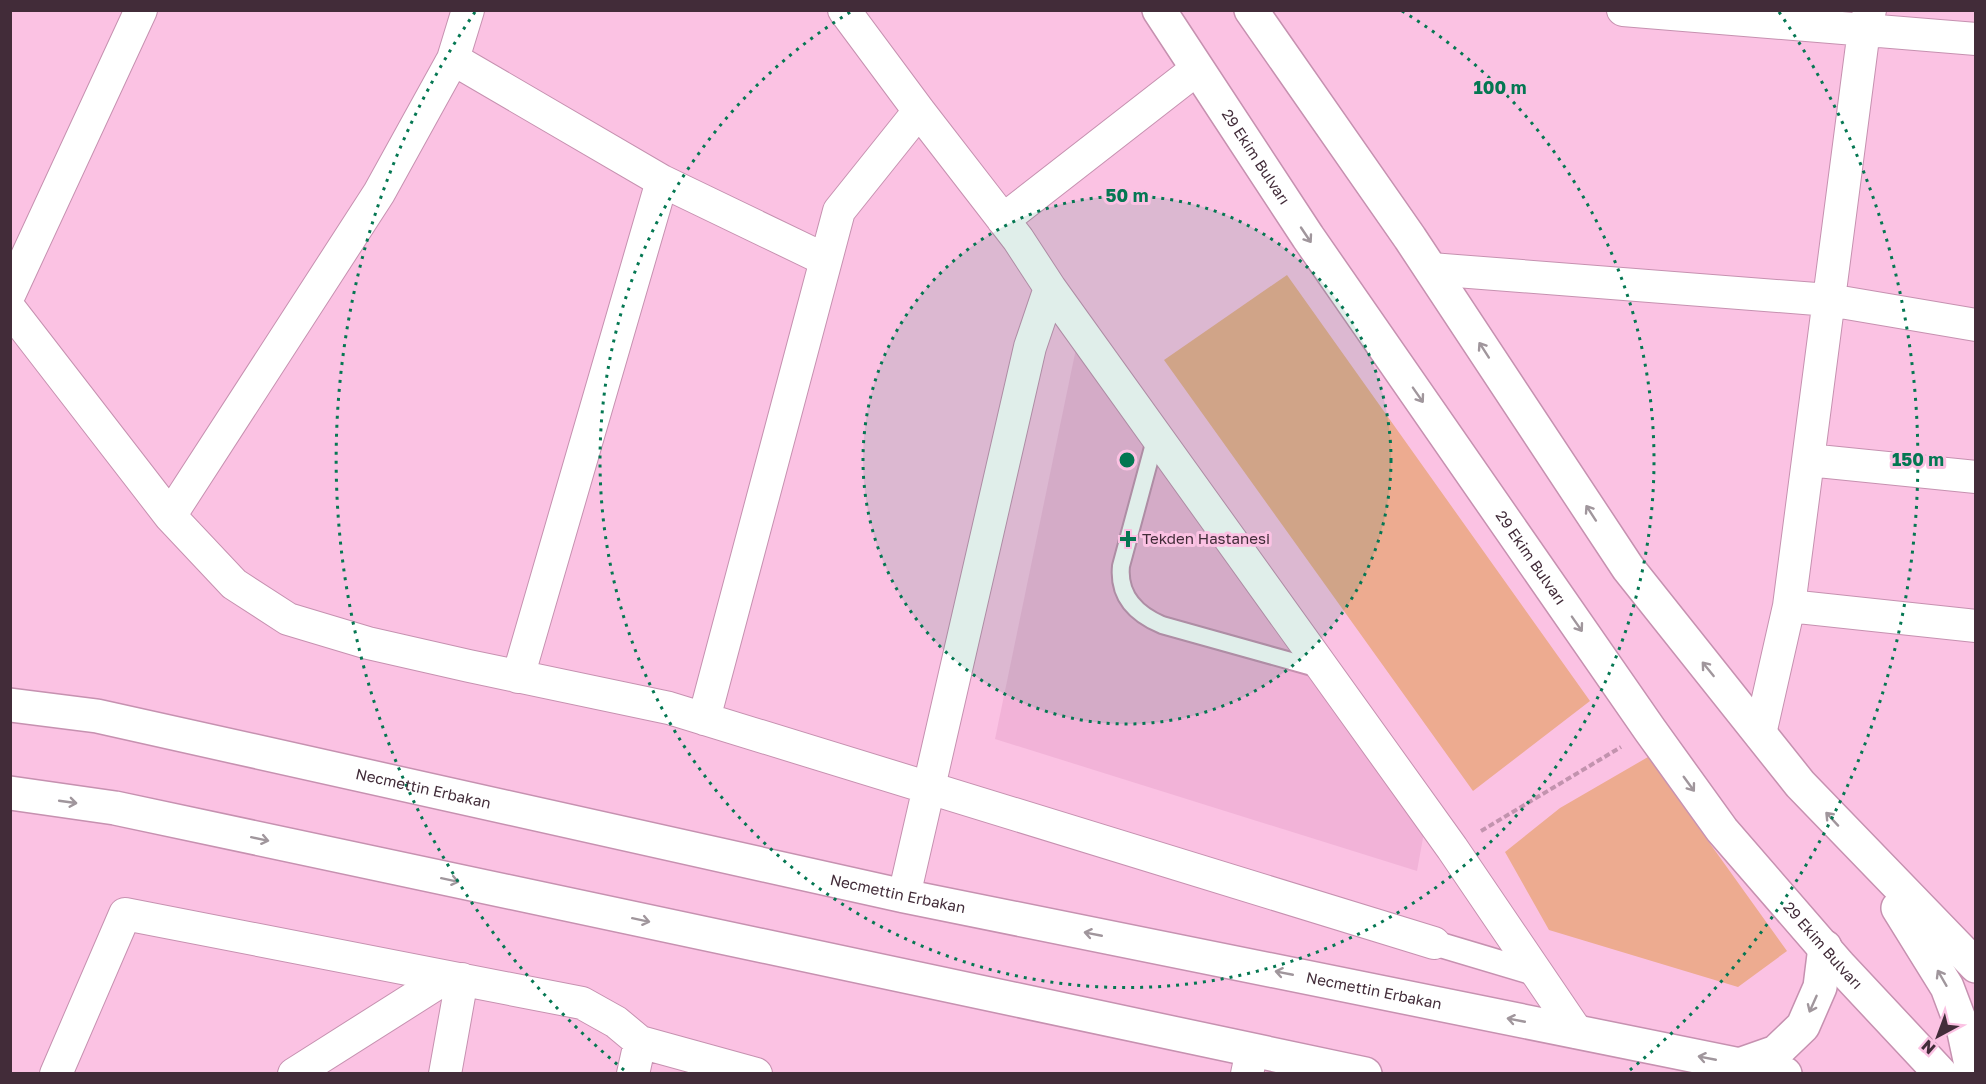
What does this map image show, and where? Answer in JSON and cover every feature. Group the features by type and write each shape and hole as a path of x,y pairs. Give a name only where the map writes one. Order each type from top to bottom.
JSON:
{"main road":[{"name":"29 Ekim Bulvarı","path":"1159,10 1308,237 1722,830 1824,947 1941,1074"},
{"path":"1251,10 1431,269 1628,568 1800,784 1976,966"},
{"name":"Necmettin Erbakan","path":"10,705 97,716 904,896 1785,1074"},
{"path":"10,793 115,808 1249,1062 1365,1074"},
{"path":"1861,849 1947,987 1966,1041 1973,1074"},
{"path":"1739,1065 1776,1052 1803,1026 1820,987 1824,947"}],"street":[{"path":"10,293 141,10"},
{"path":"170,516 379,193 453,59 468,10"},
{"path":"844,10 1003,220 1452,849 1577,1032"},
{"path":"1623,10 1867,20 1976,39"},
{"path":"1760,734 1789,606 1867,20"},
{"path":"453,59 662,181 826,260"},
{"path":"1003,220 1197,69"},
{"path":"704,719 839,211 919,111"},
{"path":"518,676 662,181"},
{"path":"1431,269 1829,300 1976,325"},
{"path":"904,896 1030,347 1050,288"},
{"path":"10,309 170,516 234,584 288,619 368,643 669,708 1539,974"},
{"path":"1808,460 1976,477"},
{"path":"1789,606 1976,626"},
{"path":"56,1074 125,914 582,1003 616,1022 640,1042 756,1074"},
{"path":"294,1074 454,978"},
{"path":"445,1074 454,978"},
{"path":"633,1074 640,1042"}],"lane":[{"path":"1156,436 1121,566 1121,582 1128,600 1139,613 1162,625 1324,671"}],"path":[{"path":"1452,849 1650,730"}],"shaded area":[{"path":"1287,275 1590,701 1473,791 1164,360"},
{"name":"Tekden Hastanesi","path":"1078,339 1425,827 1417,871 995,739"},
{"path":"1648,757 1787,951 1738,987 1549,930 1505,852 1560,808"}],"place":[{"name":"Tekden Hastanesi","path":"1128,539"}]}
